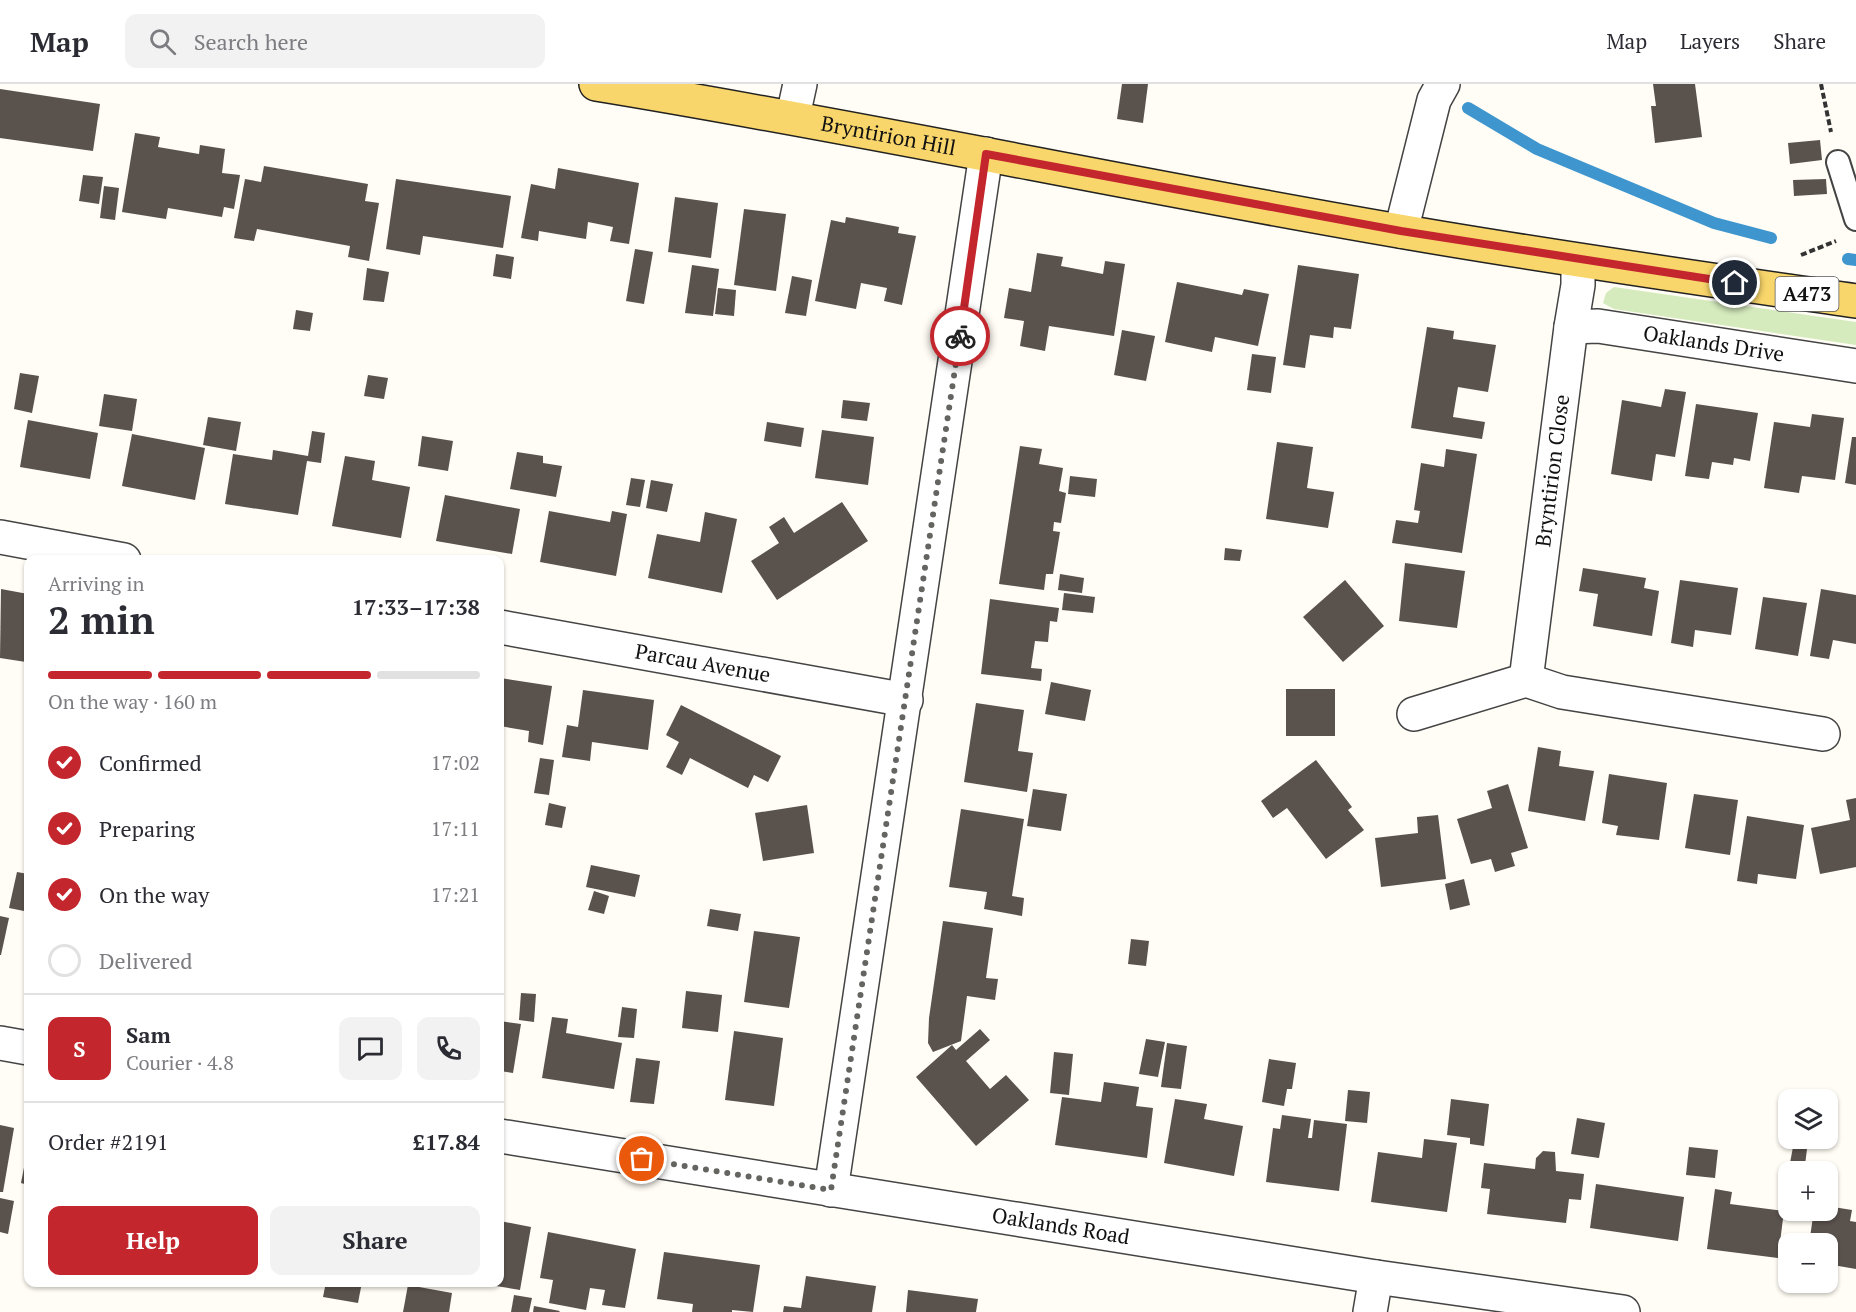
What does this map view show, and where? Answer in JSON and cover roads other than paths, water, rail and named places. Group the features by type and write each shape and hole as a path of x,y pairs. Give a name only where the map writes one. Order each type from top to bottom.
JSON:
{"main road":[{"name":"Bryntirion Hill","path":"596,84 793,116 1401,231 1578,261 1856,301"}],"street":[{"path":"793,116 800,84"},
{"path":"1401,231 1434,100 1443,84"},
{"path":"831,1190 986,154"},
{"name":"Bryntirion Close","path":"1526,680 1570,327 1578,285 1578,261"},
{"name":"Oaklands Drive","path":"1570,327 1598,326 1856,366"},
{"path":"0,537 97,555"},
{"name":"Parcau Avenue","path":"504,628 906,700"},
{"path":"1414,714 1526,680 1562,692 1823,734"},
{"path":"0,1042 24,1047"},
{"name":"Oaklands Road","path":"504,1137 1376,1277 1623,1312"},
{"path":"1370,1312 1376,1277"}],"lane":[{"path":"1838,162 1856,219"}],"waterway":[{"path":"1468,108 1537,149 1714,223 1771,238"},
{"path":"1848,259 1856,260"}]}
